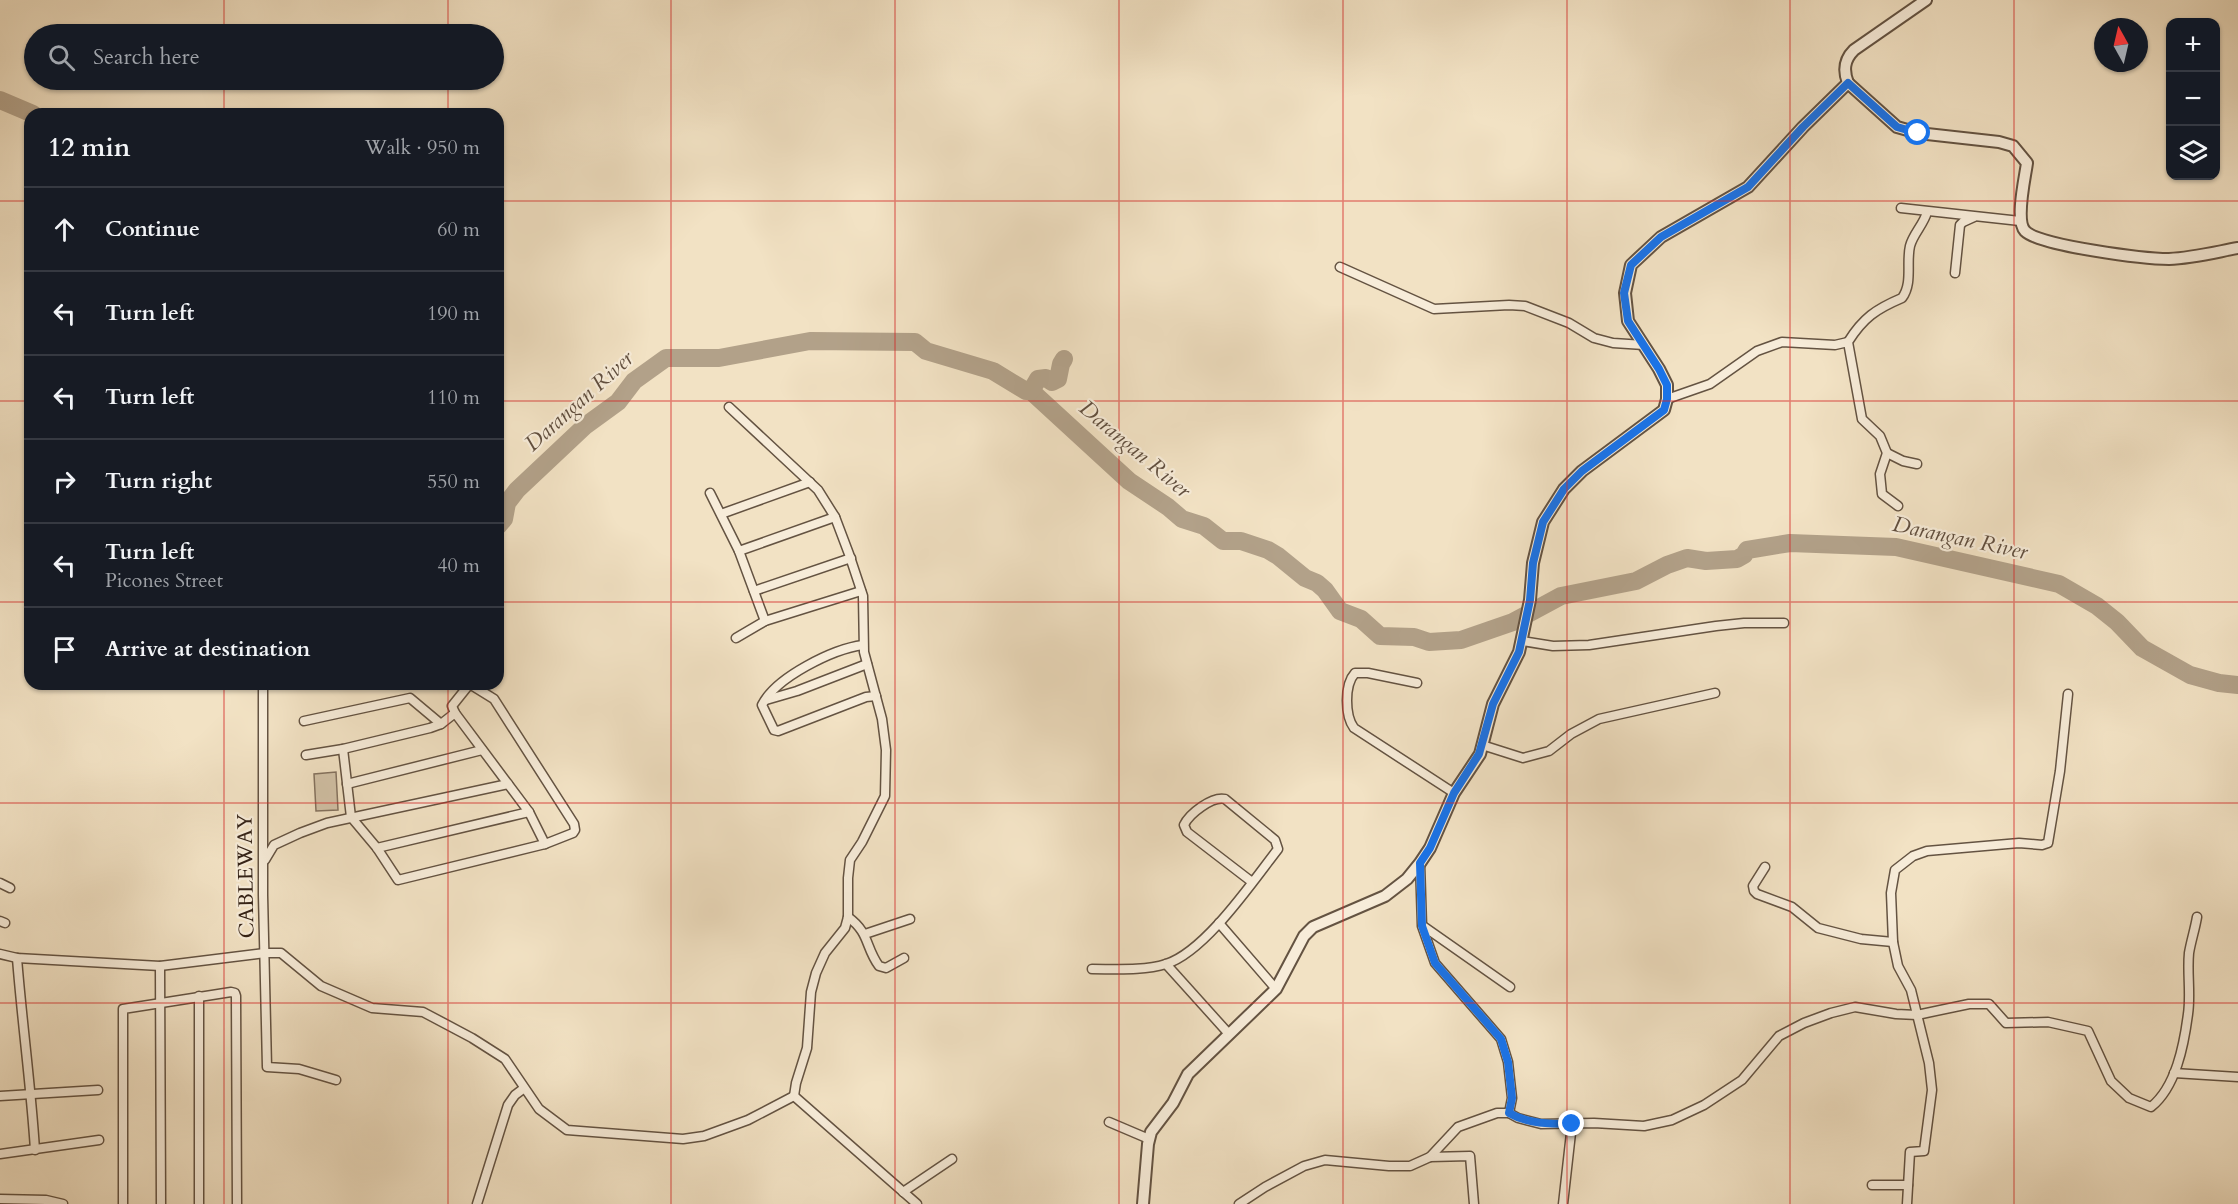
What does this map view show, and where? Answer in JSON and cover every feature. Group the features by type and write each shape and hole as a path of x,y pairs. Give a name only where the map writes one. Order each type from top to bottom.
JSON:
{"street":[{"path":"1926,0 1847,57 1844,73 1848,83 1897,127 1918,133 2000,142 2013,146 2027,163 2020,221 2025,231 2042,241 2169,259 2238,248"},
{"path":"1143,1204 1151,1132 1173,1103 1188,1074 1276,989 1304,936 1313,927 1385,896 1407,879 1430,848 1454,793 1479,754 1493,704 1519,652 1530,600 1533,563 1543,522 1564,489 1582,471 1664,410 1667,385 1628,321 1624,293 1631,265 1661,237 1748,187 1803,127 1848,83"},
{"path":"1901,208 2020,221"},
{"path":"1898,506 1882,494 1880,474 1887,453 1880,436 1862,418 1848,342 1859,323 1905,294 1909,279 1911,243 1927,212"},
{"path":"1955,273 1960,225 1974,217"},
{"path":"1340,267 1434,309 1509,304 1525,306 1569,323 1594,338 1613,343 1644,345"},
{"path":"1667,399 1710,384 1757,351 1782,342 1835,345 1848,342"},
{"path":"729,407 818,490 835,517 861,591 863,645 886,750 885,795 862,842 850,860 848,917 845,928 825,953 816,973 811,992 807,1048 794,1096"},
{"path":"1887,453 1903,461 1917,464"},
{"path":"721,514 810,482"},
{"path":"710,493 739,551 765,621"},
{"path":"739,551 835,517"},
{"path":"754,591 851,558"},
{"path":"736,638 765,621 861,591"},
{"path":"1523,636 1553,646 1589,645 1716,626 1784,623"},
{"path":"863,645 854,646 803,667 764,700 762,705 774,730 778,730 866,697 876,696"},
{"path":"764,700 797,691 867,664"},
{"path":"1417,683 1368,673 1355,674 1350,678 1347,704 1349,721 1354,728 1454,793"},
{"name":"CABLEWAY","path":"263,690 267,1067 299,1069 336,1080"},
{"path":"465,690 452,706 455,713 529,812 544,843"},
{"path":"343,749 351,817 377,848 398,880 544,843 573,833 574,824 494,699 479,690"},
{"path":"1482,745 1523,758 1549,751 1571,734 1599,718 1715,693"},
{"path":"1906,1204 1910,1152 1924,1151 1932,1090 1929,1063 1911,990 1898,966 1893,942 1892,877 1895,870 1913,856 1927,851 1956,847 2048,843 2060,771 2068,694"},
{"path":"304,721 410,698 441,723"},
{"path":"306,755 343,749 441,723 455,713"},
{"path":"347,784 482,750"},
{"path":"264,862 274,845 300,832 351,817 508,784"},
{"path":"1092,969 1166,964 1191,949 1219,923 1252,882 1278,849 1275,840 1225,799 1215,799 1186,819 1184,825 1187,832 1252,882"},
{"path":"377,848 529,812"},
{"path":"1420,863 1422,926 1435,963 1501,1039 1508,1062 1512,1098 1509,1113"},
{"path":"1765,867 1753,886 1757,894 1792,907 1818,928 1861,939 1893,942"},
{"path":"0,883 10,888"},
{"path":"1430,1157 1458,1126 1486,1116 1509,1113 1518,1118 1541,1124 1644,1126 1672,1120 1704,1105 1742,1080 1779,1036 1804,1023 1855,1007 1917,1016 1969,1004 1989,1004 2006,1023 2048,1022 2088,1031 2111,1081 2129,1098 2151,1107 2161,1099 2174,1073 2188,1013 2189,953 2197,916"},
{"path":"848,917 859,925 865,934 879,966 886,968 904,958"},
{"path":"865,934 910,920"},
{"path":"1219,923 1276,989"},
{"path":"1422,926 1510,987"},
{"path":"0,954 17,958 160,966 281,953 321,986 372,1008 423,1012 463,1033 505,1059 523,1089 539,1109 567,1130 683,1139 704,1136 748,1120 794,1096"},
{"path":"17,958 22,1024 32,1095 35,1150"},
{"path":"1166,964 1229,1034"},
{"path":"160,966 161,1204"},
{"path":"123,1204 122,1011 125,1008 231,992 236,996 237,1204"},
{"path":"198,1204 199,996"},
{"path":"2174,1073 2238,1077"},
{"path":"477,1204 508,1105 523,1089"},
{"path":"0,1096 98,1090"},
{"path":"794,1096 917,1204"},
{"path":"1108,1122 1149,1139"},
{"path":"1563,1204 1572,1124"},
{"path":"0,1154 99,1140"},
{"path":"1239,1204 1304,1166 1325,1160 1389,1167 1410,1166 1430,1157 1470,1156 1474,1204"},
{"path":"903,1192 952,1159"},
{"path":"1872,1185 1908,1185"},
{"path":"0,1199 46,1200 63,1204"}],"shaded area":[{"path":"336,772 338,810 316,811 314,774"}],"waterway":[{"name":"Darangan River","path":"0,100 24,110"},
{"name":"Darangan River","path":"504,519 507,503 517,490 585,426 618,402 634,381 666,358 719,358 810,341 915,342 926,351 993,371 1026,391 1031,391 1038,379 1046,378 1052,382 1058,379 1064,359"},
{"name":"Darangan River","path":"1031,391 1129,481 1182,519 1204,526 1223,541 1241,541 1268,550 1305,578 1317,583 1340,611 1361,619 1380,636 1414,637 1429,642 1461,640 1513,622 1561,596 1636,581 1667,565 1687,558 1706,561 1737,559 1747,550 1790,543 1896,547 2059,584 2097,606 2117,622 2142,648 2190,675 2219,683 2238,685"}],"route":[{"path":"1572,1124 1541,1124 1518,1118 1509,1113 1512,1098 1508,1062 1501,1039 1435,963 1422,926 1420,863 1430,848 1454,793 1479,754 1493,704 1519,652 1530,600 1533,563 1543,522 1564,489 1582,471 1664,410 1667,385 1628,321 1624,293 1631,265 1661,237 1748,187 1803,127 1848,83 1897,127 1918,133"}]}
